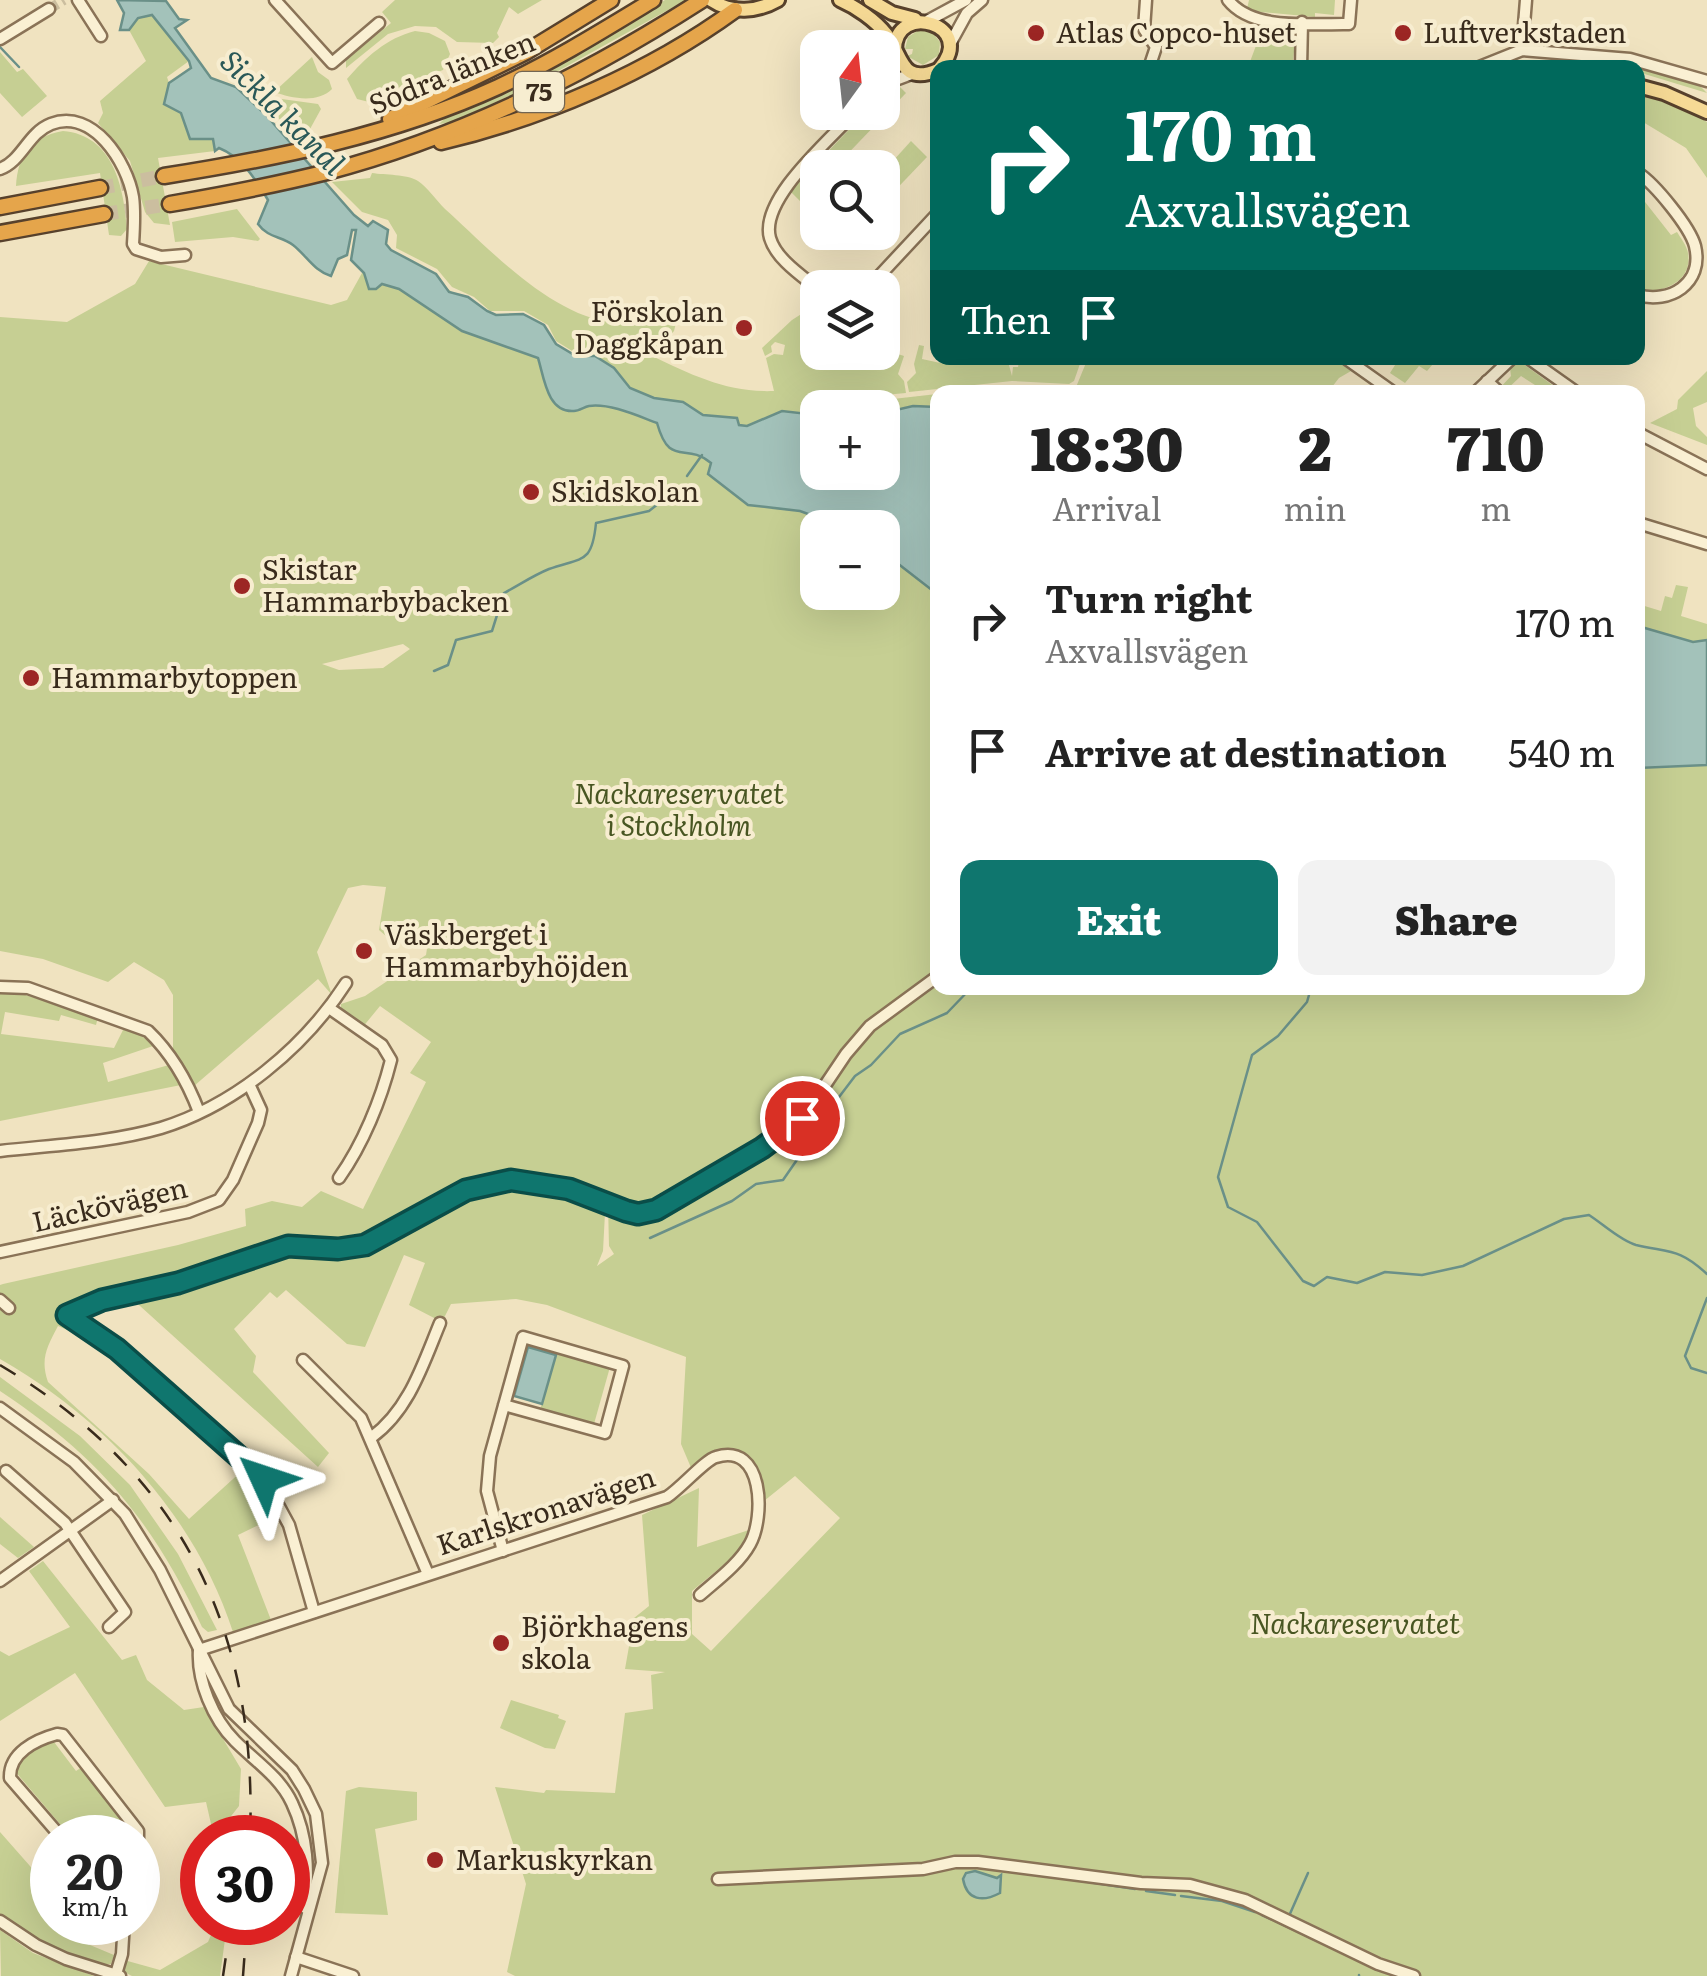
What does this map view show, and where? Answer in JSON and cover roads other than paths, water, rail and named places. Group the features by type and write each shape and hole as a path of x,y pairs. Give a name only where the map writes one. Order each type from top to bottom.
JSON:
{"highway":[{"path":"314,148 418,107 526,52 611,0"},
{"name":"Södra länken","path":"314,148 395,126 496,88 555,59 653,0"},
{"name":"Södra länken","path":"170,204 329,172 449,132 517,103 702,0"},
{"path":"365,161 478,134 549,108 608,83 710,28 735,10"},
{"name":"75","path":"164,176 314,148"},
{"path":"0,205 100,188"},
{"path":"0,233 104,214"}],"main road":[{"path":"714,2 735,10 758,8 778,0"},
{"path":"840,0 881,30"},
{"path":"870,0 898,15 924,20 945,31 939,60"},
{"path":"900,31 924,20"},
{"path":"900,61 903,66 930,67"},
{"path":"1645,88 1707,112"}],"street":[{"path":"78,0 101,36"},
{"path":"275,0 332,63 378,23"},
{"path":"924,20 966,0"},
{"path":"942,60 968,13 982,0"},
{"path":"1146,0 1144,29 1156,47 1152,60"},
{"path":"1228,0 1246,14 1264,21 1350,24 1352,0"},
{"path":"1522,50 1526,0"},
{"path":"0,40 49,9"},
{"path":"1301,60 1302,22"},
{"path":"1497,60 1522,50 1634,60"},
{"path":"1645,63 1707,81"},
{"path":"900,79 930,69"},
{"path":"0,170 48,125 62,121 93,130 128,177 133,198 132,244 161,257 184,255"},
{"path":"800,272 773,244 769,225 787,186 838,130"},
{"path":"1645,180 1684,227 1695,245 1696,255 1692,276 1682,290 1662,298 1645,296"},
{"path":"885,270 930,221"},
{"path":"1362,365 1386,385"},
{"path":"1484,385 1505,365"},
{"path":"1538,365 1566,385"},
{"path":"1487,382 1491,385"},
{"path":"1645,438 1707,469"},
{"path":"1646,526 1707,544"},
{"path":"314,1612 289,1525 264,1479 117,1349 67,1315 102,1300 178,1283 288,1246 338,1249 365,1245 466,1190 511,1180 569,1189 638,1214 656,1210 790,1130 870,1026 930,982"},
{"path":"0,1151 160,1128 199,1112 249,1084 290,1049 329,1008 346,983"},
{"path":"0,987 28,988 148,1031 160,1042 199,1112"},
{"path":"329,1008 382,1045 391,1060 372,1114 339,1178"},
{"name":"Läckövägen","path":"0,1252 188,1212 218,1200 233,1180 258,1123 261,1110 249,1084"},
{"path":"372,1437 394,1419 405,1403 440,1322"},
{"path":"503,1551 486,1491 490,1456 522,1337 623,1366 605,1433 504,1405"},
{"path":"304,1360 361,1418 428,1574"},
{"path":"0,1408 74,1462 113,1500 160,1570 229,1709 292,1770 316,1814 322,1863 310,1903"},
{"name":"Karlskronavägen","path":"199,1650 668,1496 711,1458 732,1455 753,1469 757,1482 753,1538 745,1552 700,1595"},
{"path":"6,1472 72,1532 126,1612 109,1626"},
{"path":"0,1581 113,1500"},
{"path":"199,1650 198,1665 206,1693 220,1721 230,1736 278,1781 296,1815"},
{"path":"42,1815 10,1778 9,1771 14,1757 56,1734 63,1736 126,1815"},
{"path":"718,1878 923,1869 978,1862 1141,1884 1190,1885 1245,1900 1378,1964 1414,1976"},
{"path":"0,1921 66,1959 118,1975 123,1945"},
{"path":"291,1976 299,1945"},
{"path":"296,1957 353,1976"}],"water":[{"path":"117,0 166,1 179,19 187,20 175,28 211,78 236,87 266,115 354,215 368,226 373,221 388,230 386,244 391,250 436,274 449,292 468,297 496,315 523,314 544,325 556,344 576,356 595,356 614,368 630,388 654,398 683,402 703,415 737,418 739,425 747,426 782,411 800,413 800,490 900,490 900,409 930,407 930,589 900,565 900,510 800,511 748,505 708,474 711,463 667,446 657,423 606,406 565,410 552,400 538,358 462,331 399,289 382,284 369,289 364,273 351,260 356,230 352,230 347,255 338,259 331,276 325,274 293,245 258,224 268,200 248,170 227,152 219,148 215,151 213,139 190,139 181,113 164,104 169,83 191,68 152,15 138,18 129,30 120,30 124,13"},
{"path":"1645,628 1693,642 1707,640 1707,765 1645,768"},
{"path":"528,1347 556,1355 542,1404 514,1396"},
{"path":"975,1871 997,1878 1001,1875 1000,1893 977,1898 968,1892 963,1879 966,1873"}],"waterway":[{"path":"0,47 19,67"},
{"path":"687,476 702,455"},
{"path":"434,671 448,665 456,640 492,631 504,593 543,571 584,557 592,546 596,523 649,511 681,486"},
{"path":"650,1238 732,1201 756,1184 783,1180 801,1154 811,1121 836,1101 855,1076 900,1034 947,1013 964,995"},
{"path":"1309,995 1278,1036 1252,1055 1218,1177 1228,1207 1257,1222 1303,1281 1314,1286 1327,1277 1357,1283 1385,1272 1422,1275 1463,1266 1564,1219 1589,1215 1630,1243 1681,1256 1707,1274"},
{"path":"1707,1298 1685,1356 1691,1368 1707,1373"},
{"path":"1289,1916 1308,1873"},
{"path":"1048,1876 1135,1889"},
{"path":"1146,1891 1175,1895"},
{"path":"1181,1896 1222,1901 1255,1912"},
{"path":"1262,1915 1324,1944"}],"tunnel":[{"path":"49,9 64,0"},
{"path":"100,188 164,176"},
{"path":"104,214 170,204"}],"railway":[{"path":"0,1365 63,1408 117,1455 161,1507 196,1564 222,1625 240,1691 249,1762 250,1815"},
{"path":"223,1976 228,1945"},
{"path":"243,1976 245,1945"}],"place":[{"name":"Atlas Copco-huset","path":"1036,33"},
{"name":"Luftverkstaden","path":"1403,33"},
{"name":"Förskolan Daggkåpan","path":"744,328"},
{"name":"Skidskolan","path":"531,492"},
{"name":"Skistar Hammarbybacken","path":"242,586"},
{"name":"Hammarbytoppen","path":"31,678"},
{"name":"Väskberget i Hammarbyhöjden","path":"364,951"},
{"name":"Björkhagens skola","path":"501,1643"},
{"name":"Markuskyrkan","path":"435,1860"}],"water label":[{"name":"Sickla kanal","path":"282,113"}],"park label":[{"name":"Nackareservatet i Stockholm","path":"679,810"},
{"name":"Nackareservatet","path":"1355,1624"}]}
